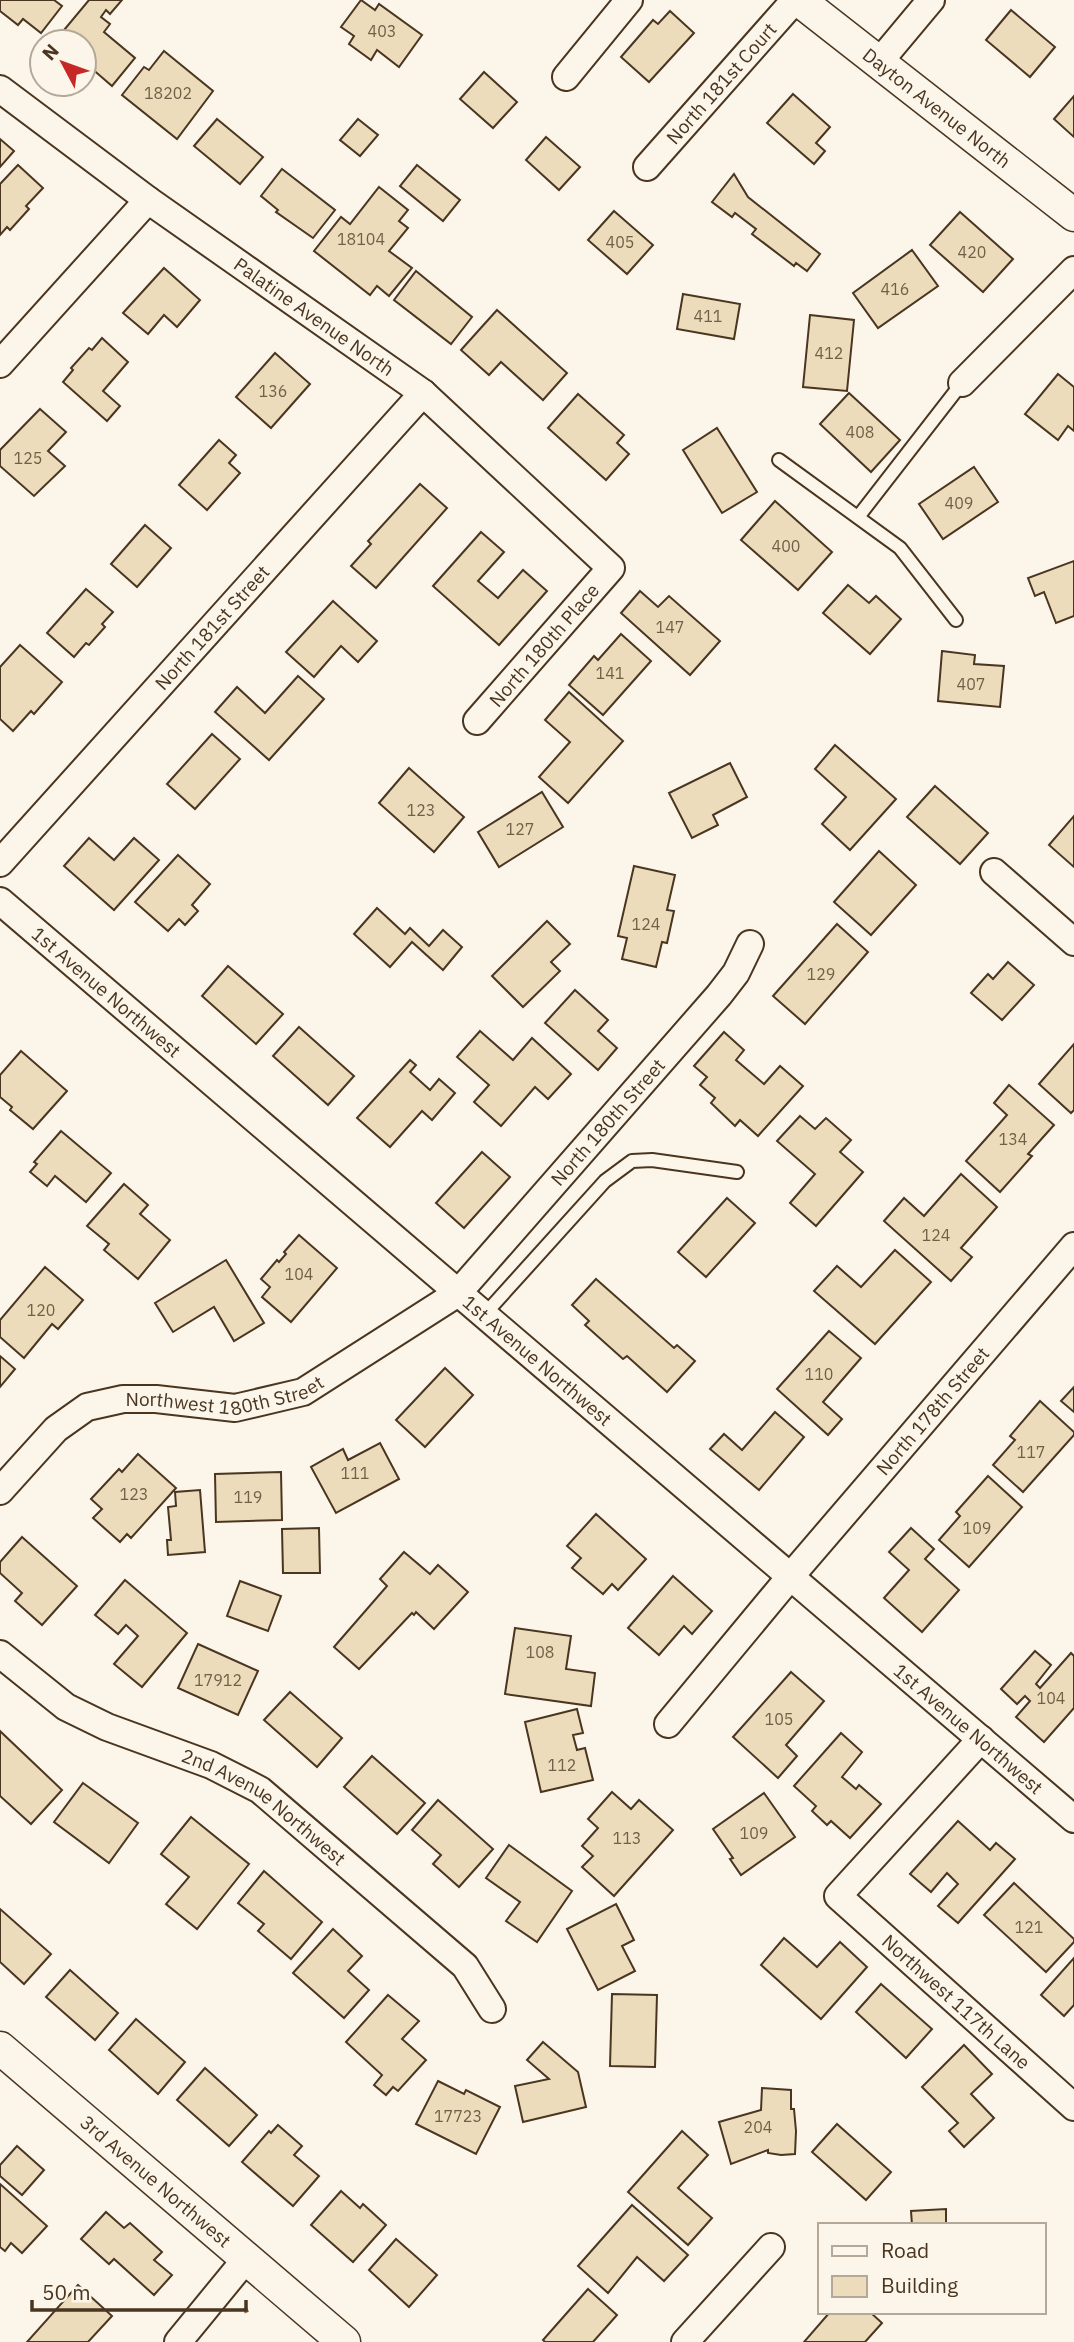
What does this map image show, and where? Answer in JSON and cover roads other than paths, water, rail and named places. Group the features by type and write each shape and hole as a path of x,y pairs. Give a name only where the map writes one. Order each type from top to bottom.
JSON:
{"street":[{"path":"566,77 629,0"},
{"name":"Dayton Avenue North","path":"797,0 880,61 1074,215"},
{"name":"North 181st Court","path":"647,167 797,0"},
{"path":"880,61 930,0"},
{"name":"Palatine Avenue North","path":"0,89 148,200 423,393 611,568"},
{"path":"0,364 148,200"},
{"path":"962,383 1074,270"},
{"name":"North 181st Street","path":"0,863 423,393"},
{"name":"North 180th Place","path":"477,722 611,568"},
{"path":"994,872 1074,942"},
{"name":"1st Avenue Northwest","path":"0,901 1074,1819"},
{"name":"North 180th Street","path":"458,1293 719,995 736,973 750,944"},
{"name":"North 178th Street","path":"668,1724 790,1577 1074,1246"},
{"name":"Northwest 180th Street","path":"0,1491 56,1429 87,1407 123,1399 156,1399 236,1408 303,1392 458,1293"},
{"name":"2nd Avenue Northwest","path":"0,1654 66,1707 107,1727 211,1765 260,1790 465,1966 492,2008"},
{"name":"Northwest 117th Lane","path":"981,1739 838,1896 1074,2108"},
{"name":"3rd Avenue Northwest","path":"0,2048 344,2342"},
{"path":"685,2342 771,2247"},
{"path":"177,2342 246,2259"}],"lane":[{"path":"858,517 962,383"},
{"path":"779,460 900,548 956,620"},
{"path":"484,1315 605,1181 632,1161 652,1160 737,1172"}]}
